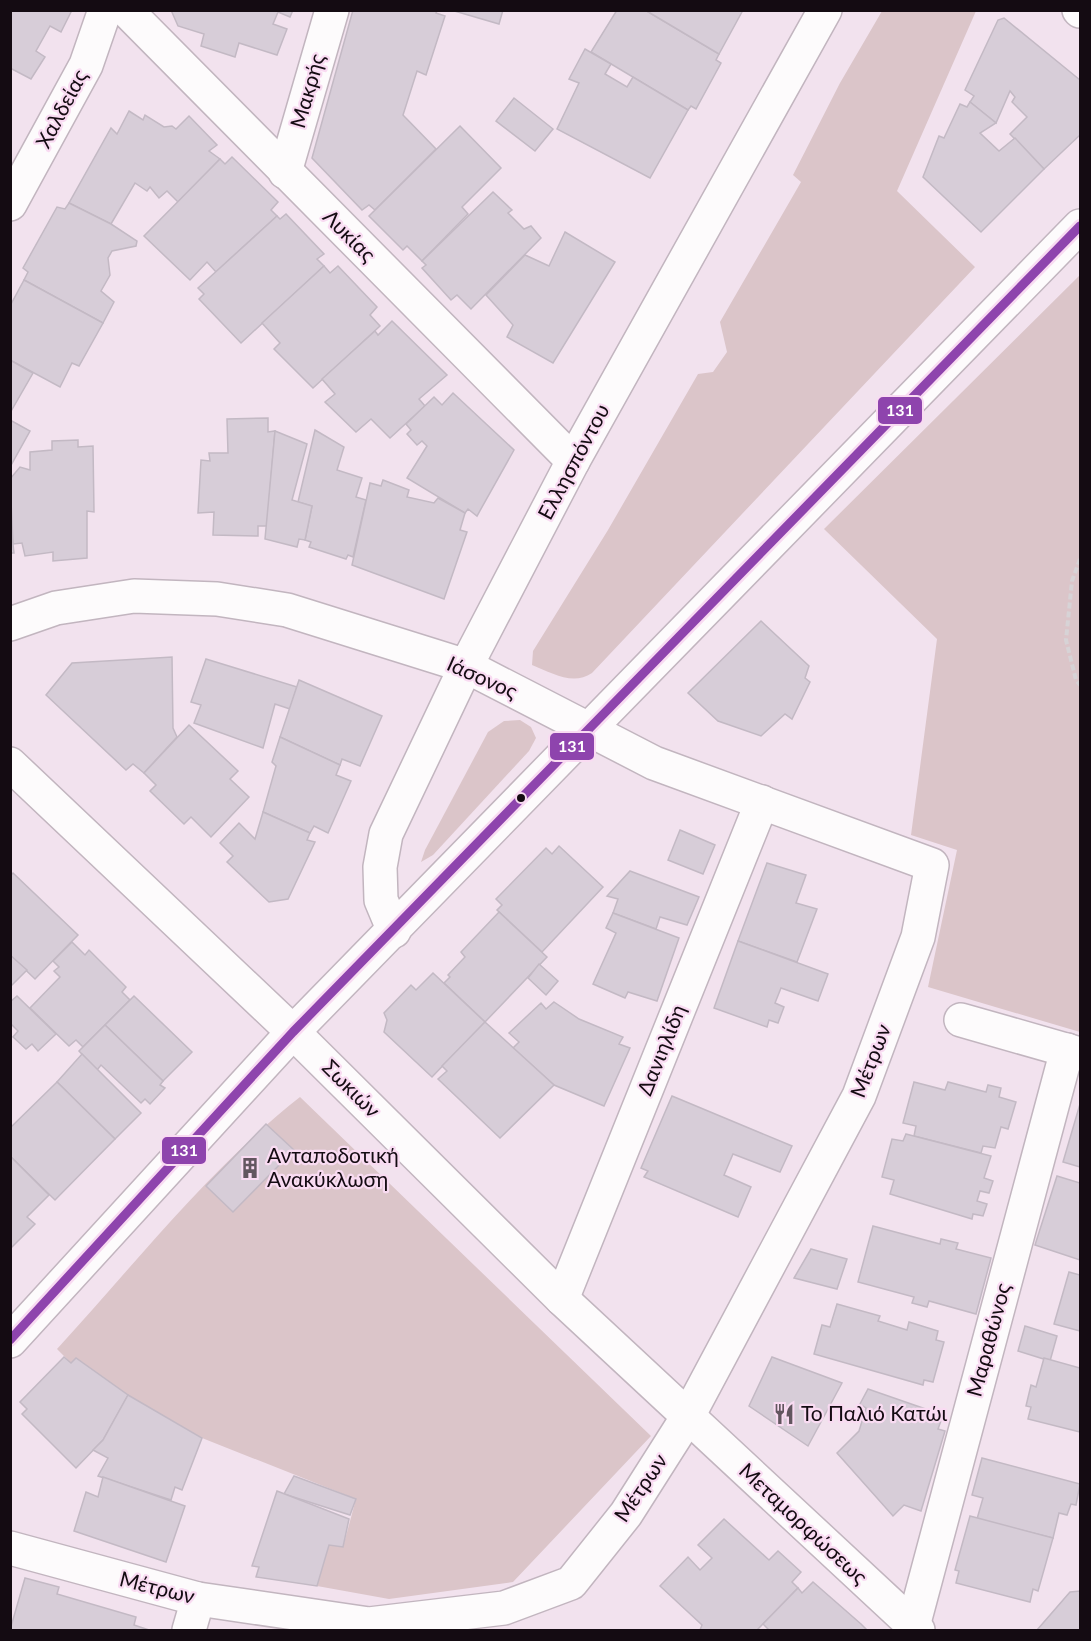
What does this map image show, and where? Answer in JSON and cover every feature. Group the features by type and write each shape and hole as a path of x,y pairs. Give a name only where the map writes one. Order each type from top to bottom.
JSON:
{"street":[{"name":"Χαλδείας","path":"10,204 86,65 105,10"},
{"name":"Λυκίας","path":"126,10 573,461"},
{"name":"Μακρής","path":"285,172 332,10"},
{"name":"Ελλησπόντου","path":"394,931 381,900 380,867 387,834 466,666 573,461 825,10"},
{"path":"10,1341 293,1032 1080,226"},
{"name":"Ιάσονος","path":"10,624 56,608 134,596 217,599 287,610 466,666 654,764 932,865"},
{"name":"Σωκιών","path":"15,777 293,1032 562,1299 687,1418"},
{"name":"Δανιηλίδη","path":"562,1299 762,802"},
{"name":"Μέτρων","path":"10,1548 198,1599 369,1624 504,1608 571,1583 626,1514 687,1418 859,1096 918,937 932,865"},
{"path":"961,1020 1073,1052"},
{"name":"Μαραθώνος","path":"915,1629 1073,1052"},
{"name":"Μεταμορφώσεως","path":"687,1418 915,1629"},
{"path":"189,1630 198,1599"}],"path":[{"path":"1080,560 1072,581 1066,640 1076,680 1080,685"}],"shaded area":[{"path":"882,11 976,11 897,191 975,267 592,673 585,677 562,677 532,665 533,651 608,530 698,374 713,372 727,352 720,322 801,182 793,175 840,83"},
{"path":"1080,275 1080,1032 928,987 957,850 911,835 937,639 824,529"},
{"path":"520,720 531,727 536,738 529,751 433,855 421,862 425,850 488,732 504,721"},
{"path":"300,1097 651,1436 513,1582 389,1599 317,1586 329,1545 343,1547 356,1499 202,1438 128,1395 76,1358 71,1363 57,1349 204,1185 267,1124"}],"building":[{"path":"10,10 72,10 61,32 50,26 36,51 45,57 31,79 10,68"},
{"path":"171,10 293,10 290,17 278,12 273,24 287,29 277,55 239,43 235,57 201,46 204,34 178,26"},
{"path":"353,10 437,10 436,13 445,16 426,75 417,71 403,115 436,149 375,210 369,205 362,210 312,158"},
{"path":"451,10 503,10 499,24"},
{"path":"617,10 645,10 719,54 716,60 721,63 696,109 691,106 688,110 591,52"},
{"path":"645,10 743,10 719,54"},
{"path":"1004,18 1080,80 1080,135 1044,169 1010,134 1027,117 1012,102 1015,97 1010,91 996,123 970,102 974,96 965,90 998,20"},
{"path":"585,49 611,64 605,74 627,87 633,77 688,110 650,178 557,129 579,83 569,79"},
{"path":"514,98 553,129 535,151 496,121"},
{"path":"970,102 996,123 980,133 999,151 1015,138 1044,169 981,232 923,177 939,136 944,138 960,104 967,107"},
{"path":"129,111 143,120 145,115 164,127 172,126 176,129 189,116 217,145 209,151 220,159 178,202 167,191 159,198 150,187 147,191 135,183 111,224 69,203 111,128 117,134"},
{"path":"460,126 501,168 462,207 468,214 422,261 407,246 403,250 369,216"},
{"path":"232,157 278,202 271,210 277,216 216,272 207,262 190,280 144,236 220,159 225,164"},
{"path":"493,192 512,210 508,213 524,229 531,226 541,238 471,309 457,295 451,300 422,268 426,265 422,261"},
{"path":"69,203 111,224 137,241 136,246 112,251 108,258 110,275 101,291 114,302 103,323 24,280 28,272 23,268 57,207 65,209"},
{"path":"286,214 324,254 317,259 324,266 241,343 199,299 204,294 198,288 277,216 280,219"},
{"path":"565,232 615,262 553,363 507,337 513,325 486,295 525,255 549,266"},
{"path":"324,266 330,273 338,266 377,307 370,315 380,326 313,388 274,349 280,343 262,323"},
{"path":"24,280 103,323 79,366 72,363 60,387 10,360 10,306"},
{"path":"392,321 447,375 419,399 425,406 390,438 371,419 356,432 325,402 335,394 322,379 375,331 378,335"},
{"path":"10,360 33,373 10,413"},
{"path":"453,393 514,450 477,516 468,509 465,513 407,478 427,446 422,441 417,445 407,434 411,430 406,424 434,397 442,405"},
{"path":"268,418 268,432 275,431 267,526 258,526 258,536 213,535 214,512 198,513 201,460 210,461 209,453 228,453 227,419"},
{"path":"10,420 30,431 10,467"},
{"path":"315,430 344,447 337,470 362,478 356,497 366,500 353,557 348,555 346,559 309,547 311,542 305,540 312,506 298,502"},
{"path":"275,431 307,444 292,500 312,506 305,540 299,539 297,547 265,539"},
{"path":"78,440 78,447 93,446 94,512 87,511 87,558 53,561 53,552 25,556 22,543 13,544 10,479 20,467 30,470 30,452 52,450 52,441"},
{"path":"383,480 409,490 407,497 434,503 438,498 465,513 460,530 467,532 444,599 352,565 370,483 381,486"},
{"path":"10,519 14,553 10,553"},
{"path":"761,621 809,666 805,678 810,682 792,719 785,714 761,736 718,721 688,693"},
{"path":"172,657 173,728 177,737 144,773 133,764 126,770 46,695 72,663"},
{"path":"206,659 297,687 290,709 275,704 263,748 194,723 201,705 191,702"},
{"path":"299,680 382,716 360,766 342,759 340,765 280,737"},
{"path":"189,725 238,771 230,779 249,797 211,837 191,817 184,824 150,791 156,785 144,773"},
{"path":"280,737 340,765 336,775 351,781 328,833 314,826 310,833 263,812 276,766 272,762"},
{"path":"263,812 310,833 307,840 315,842 288,899 269,902 227,862 233,856 220,843 239,823 255,839"},
{"path":"680,830 715,845 703,874 668,860"},
{"path":"559,846 603,887 542,952 497,910 502,905 496,899 546,848 552,854"},
{"path":"767,863 806,875 796,903 817,909 797,962 738,941"},
{"path":"630,871 699,897 687,925 660,917 656,929 613,913 618,899 607,896"},
{"path":"13,873 78,935 35,979 10,955 10,876"},
{"path":"499,912 547,957 485,1022 444,983 450,977 448,975 465,957 461,952"},
{"path":"613,913 679,938 657,1001 628,992 625,998 593,984 616,933 606,928"},
{"path":"738,941 828,974 818,1001 781,988 775,1003 784,1007 778,1023 769,1020 767,1027 714,1008"},
{"path":"72,942 85,955 89,950 126,987 122,992 130,1000 83,1047 76,1040 69,1046 30,1008 60,977 54,971 59,967 53,961"},
{"path":"10,955 27,970 10,987"},
{"path":"539,964 558,981 546,995 528,978"},
{"path":"433,973 485,1022 432,1077 384,1032 387,1020 384,1013 411,985 416,990"},
{"path":"17,996 56,1034 38,1051 32,1044 26,1049 13,1037 18,1031 10,1023 10,1002"},
{"path":"134,996 192,1052 163,1081 105,1025"},
{"path":"554,1002 579,1019 623,1037 619,1044 630,1048 604,1106 554,1085 513,1048 519,1042 509,1033 541,1003 546,1009"},
{"path":"485,1022 554,1085 500,1138 438,1079 447,1071 442,1066"},
{"path":"105,1025 163,1081 160,1085 165,1088 150,1104 145,1099 141,1103 101,1065 97,1070 79,1051"},
{"path":"82,1054 141,1113 115,1139 57,1082"},
{"path":"57,1082 115,1139 55,1200 10,1156 10,1128"},
{"path":"914,1082 945,1090 948,1082 986,1092 988,1085 1001,1088 999,1097 1016,1102 1008,1129 1001,1127 995,1148 983,1146 981,1153 914,1136 916,1126 903,1123"},
{"path":"672,1096 792,1146 780,1172 733,1154 724,1175 751,1187 738,1217 644,1177 648,1171 641,1168"},
{"path":"1080,1104 1080,1167 1063,1162"},
{"name":"Ανταποδοτική Ανακύκλωση","path":"266,1124 294,1150 233,1212 206,1186"},
{"path":"906,1134 991,1156 984,1178 993,1181 989,1193 980,1191 977,1201 987,1204 983,1216 973,1214 972,1219 890,1194 894,1180 882,1177 892,1139 903,1141"},
{"path":"10,1156 49,1195 27,1217 35,1224 10,1249"},
{"path":"1057,1176 1080,1183 1080,1260 1035,1245"},
{"path":"873,1226 940,1244 941,1239 958,1243 956,1249 991,1258 976,1314 929,1301 927,1307 912,1303 914,1297 858,1282"},
{"path":"811,1249 847,1259 837,1289 794,1278"},
{"path":"1069,1272 1080,1275 1080,1331 1054,1324"},
{"path":"837,1304 880,1316 878,1321 907,1330 909,1322 938,1331 936,1340 944,1342 933,1382 924,1380 923,1385 814,1354 822,1325 830,1327"},
{"path":"1025,1326 1057,1336 1050,1361 1018,1351"},
{"path":"64,1357 71,1363 76,1358 128,1395 103,1440 76,1468 22,1414 27,1409 20,1402"},
{"path":"772,1357 842,1383 808,1446 749,1406"},
{"path":"1044,1358 1080,1368 1080,1432 1028,1419 1031,1407 1026,1406 1031,1385 1036,1387"},
{"path":"868,1389 943,1415 938,1429 945,1431 921,1511 904,1505 893,1516 837,1453 859,1431 866,1408 860,1404"},
{"path":"128,1395 202,1438 182,1490 175,1487 171,1500 98,1476 108,1458 93,1450 103,1440"},
{"path":"982,1458 1080,1484 1076,1505 1071,1504 1067,1515 1059,1513 1053,1538 977,1519 983,1498 972,1495"},
{"path":"294,1476 356,1499 350,1515 284,1494"},
{"path":"103,1477 185,1506 166,1562 74,1531 86,1492 98,1497"},
{"path":"277,1491 349,1519 343,1547 329,1545 317,1586 256,1577 259,1567 252,1566"},
{"path":"970,1516 1053,1538 1038,1591 1033,1589 1030,1602 956,1583 959,1571 955,1570"},
{"path":"724,1519 769,1560 778,1551 801,1572 792,1582 798,1588 757,1630 700,1630 702,1625 660,1586 688,1557 700,1570 712,1558 698,1545"},
{"path":"25,1578 59,1587 57,1594 136,1617 134,1625 149,1630 10,1630"},
{"path":"813,1582 867,1630 769,1630 763,1624 798,1588 802,1593"},
{"path":"1080,1591 1080,1630 1037,1630 1070,1592"}],"transit line":[{"name":"131","path":"10,1340 293,1032 1080,226"}],"place":[{"name":"Ανταποδοτική Ανακύκλωση","path":"250,1168"},
{"name":"Το Παλιό Κατώι","path":"784,1414"}]}
